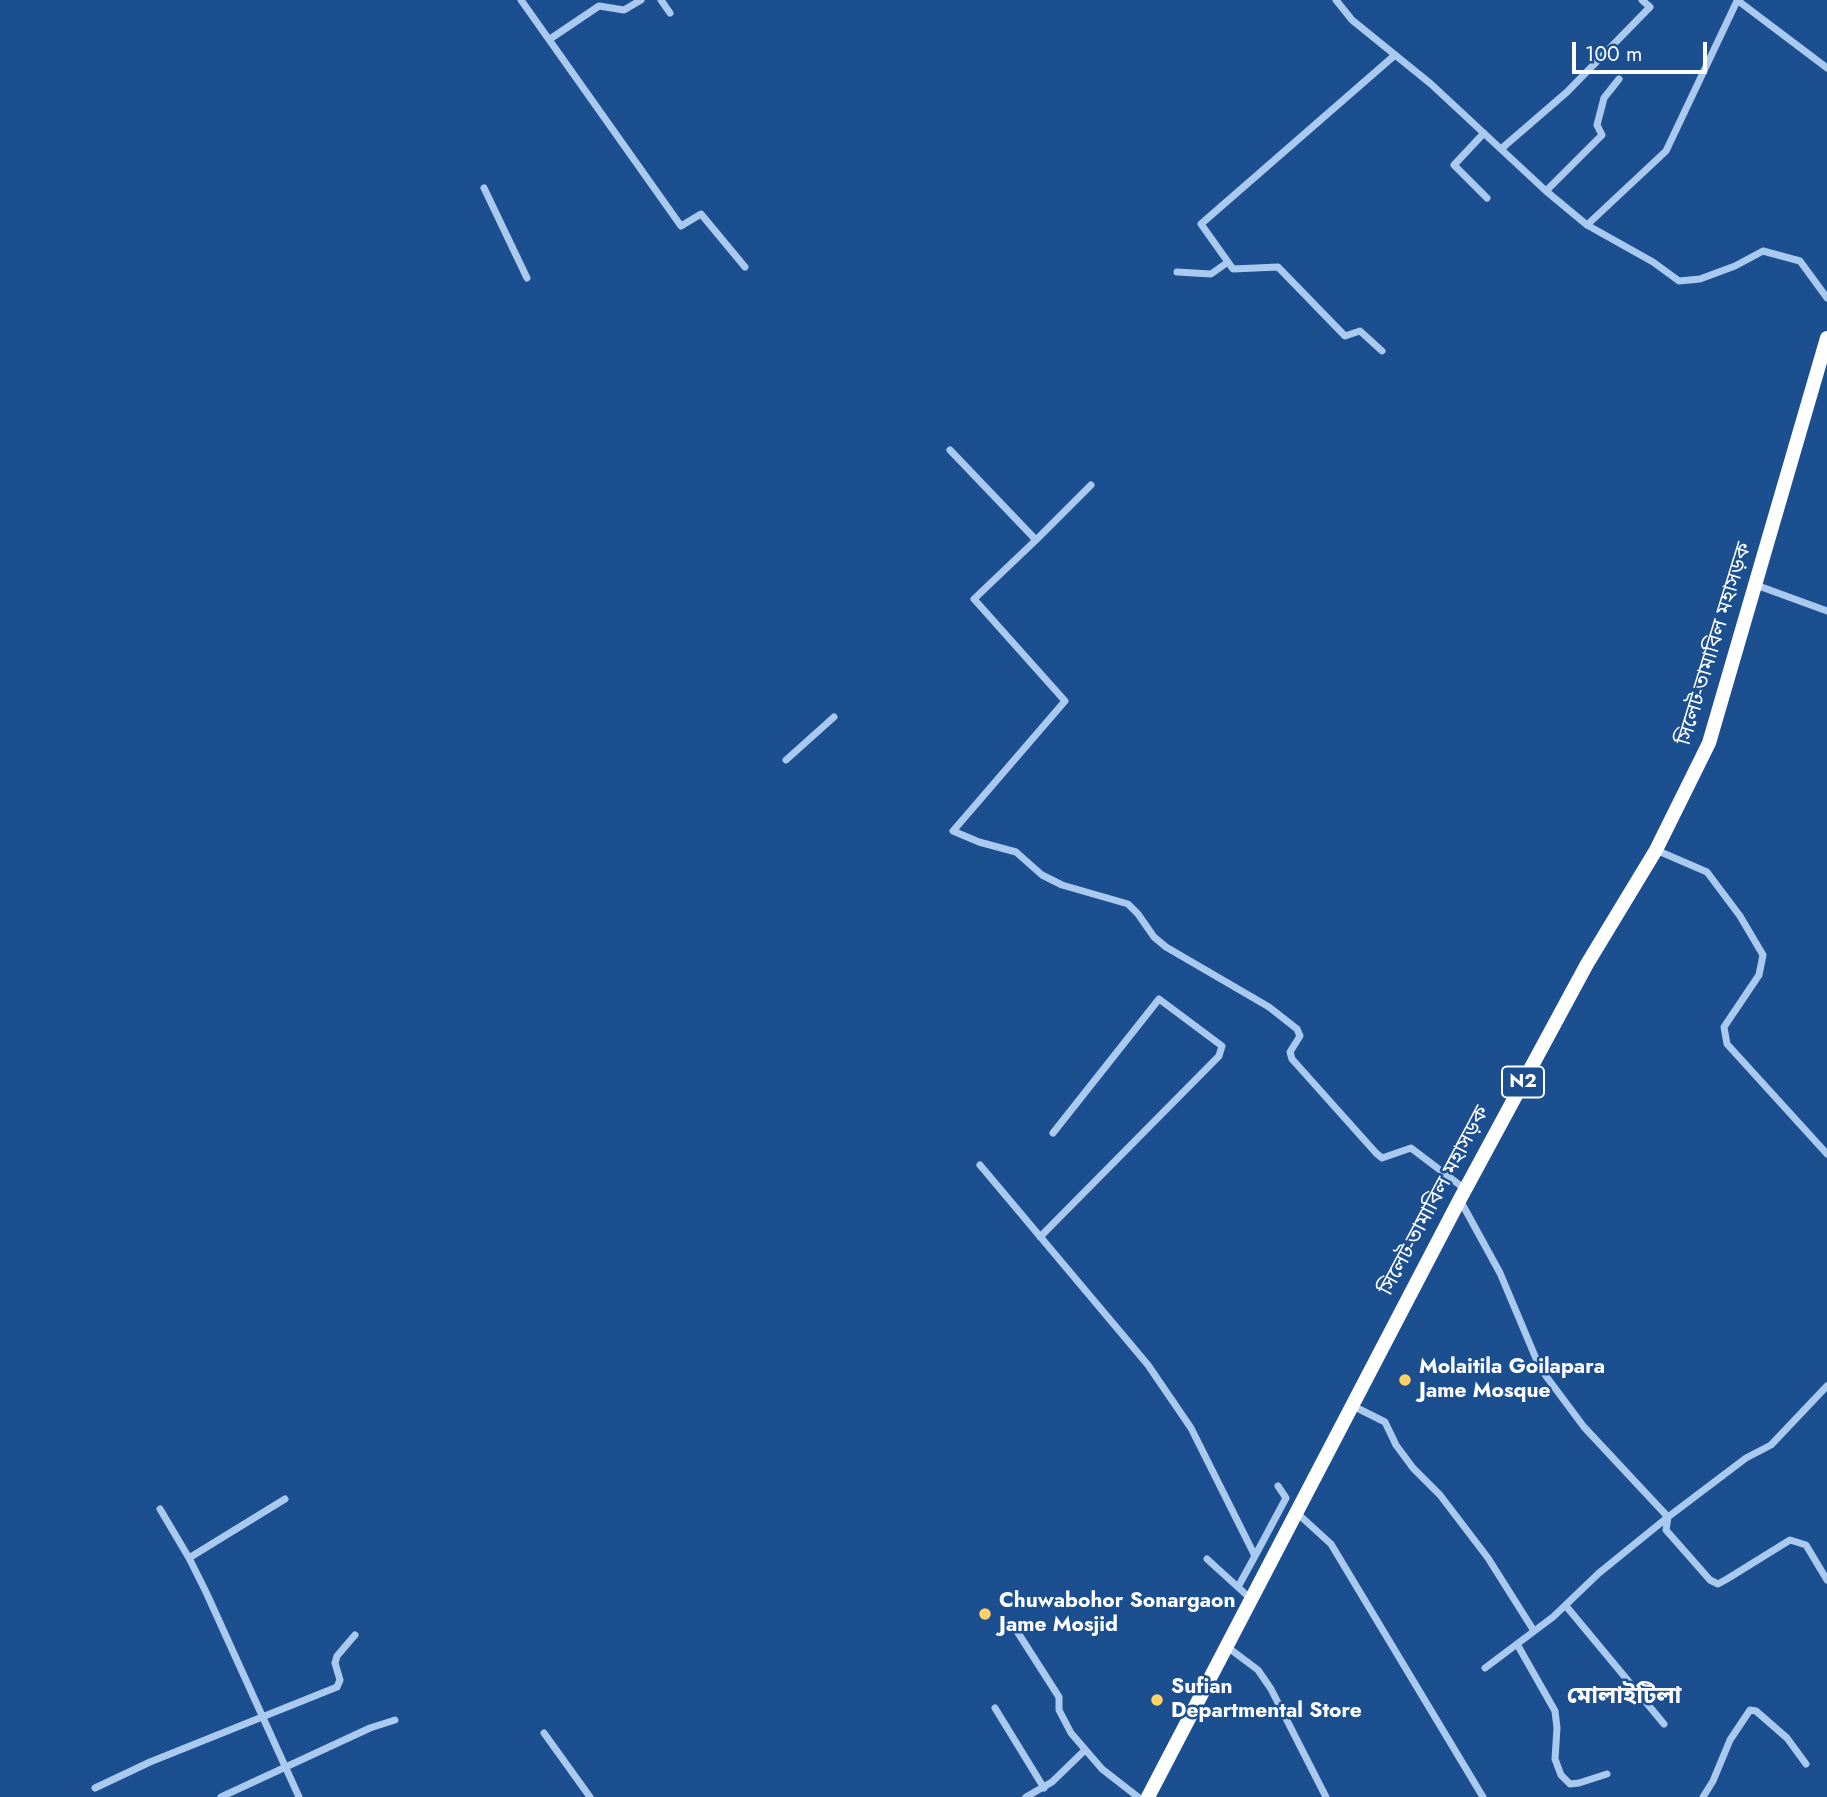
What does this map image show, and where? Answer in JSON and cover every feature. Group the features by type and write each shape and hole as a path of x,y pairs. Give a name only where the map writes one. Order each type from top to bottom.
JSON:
{"highway":[{"name":"সিলেট-তামাবিল মহাসড়ক","path":"1147,1797 1462,1194 1587,964 1656,850 1709,743 1823,374 1827,338"}],"street":[{"path":"521,0 681,226 701,214 745,267"},
{"path":"550,39 599,6 624,10 641,0"},
{"path":"661,0 670,13"},
{"path":"1336,0 1352,20 1431,84 1546,191 1587,225 1653,262 1679,281 1700,279 1735,266 1763,251 1801,261 1827,298"},
{"path":"1501,149 1567,92 1650,7 1642,0"},
{"path":"1587,225 1666,151 1737,0 1827,68"},
{"path":"1382,351 1360,331 1345,336 1278,268 1233,269 1201,224 1395,55"},
{"path":"1546,191 1602,135 1597,125 1604,98 1619,79"},
{"path":"1484,134 1454,164 1487,198"},
{"path":"484,188 527,278"},
{"path":"1177,272 1211,274 1228,262"},
{"path":"950,450 1036,540"},
{"path":"1091,485 974,599 1065,701 953,831 979,842 1016,852 1042,875 1062,885 1128,905 1154,937 1166,947 1269,1007 1297,1029 1300,1036 1290,1052 1292,1059 1376,1153 1382,1158 1411,1148 1462,1194 1500,1273 1540,1368 1584,1427 1668,1517"},
{"path":"1756,585 1827,611"},
{"path":"786,760 834,717"},
{"path":"1656,850 1707,873 1740,916 1763,956 1759,975 1724,1027 1727,1044 1827,1154"},
{"path":"1040,1237 1219,1056 1222,1046 1159,999 1053,1133"},
{"path":"980,1166 1148,1365 1191,1429 1255,1556"},
{"path":"1485,1668 1566,1606 1599,1573 1668,1517 1746,1458 1771,1445 1827,1387"},
{"path":"1351,1405 1385,1422 1396,1445 1413,1468 1440,1495 1488,1558 1534,1631"},
{"path":"1238,1587 1286,1498 1278,1486"},
{"path":"189,1558 285,1499"},
{"path":"160,1509 189,1558 299,1797"},
{"path":"1297,1513 1331,1544 1483,1797"},
{"path":"1668,1517 1666,1530 1710,1580 1718,1584 1790,1540 1806,1545 1827,1580"},
{"path":"1207,1559 1251,1599"},
{"path":"1566,1606 1664,1724"},
{"path":"1013,1625 1059,1697 1059,1710 1071,1733 1116,1782 1138,1797"},
{"path":"95,1788 150,1762 337,1687 340,1680 335,1663 337,1656 355,1635"},
{"path":"1517,1644 1555,1712 1555,1759 1561,1775 1570,1784 1607,1774"},
{"path":"1226,1646 1258,1670 1271,1689 1326,1797"},
{"path":"995,1708 1044,1788"},
{"path":"1703,1797 1713,1781 1730,1740 1750,1710 1756,1711 1787,1738 1806,1764"},
{"path":"221,1797 358,1734 395,1720"},
{"path":"544,1733 590,1797"},
{"path":"1026,1797 1044,1788 1085,1750"}],"place":[{"name":"Molaitila Goilapara Jame Mosque","path":"1405,1380"},
{"name":"Chuwabohor Sonargaon Jame Mosjid","path":"985,1614"},
{"name":"Sufian Departmental Store","path":"1157,1700"}],"district":[{"name":"মোলাইটিলা","path":"1624,1697"}]}
